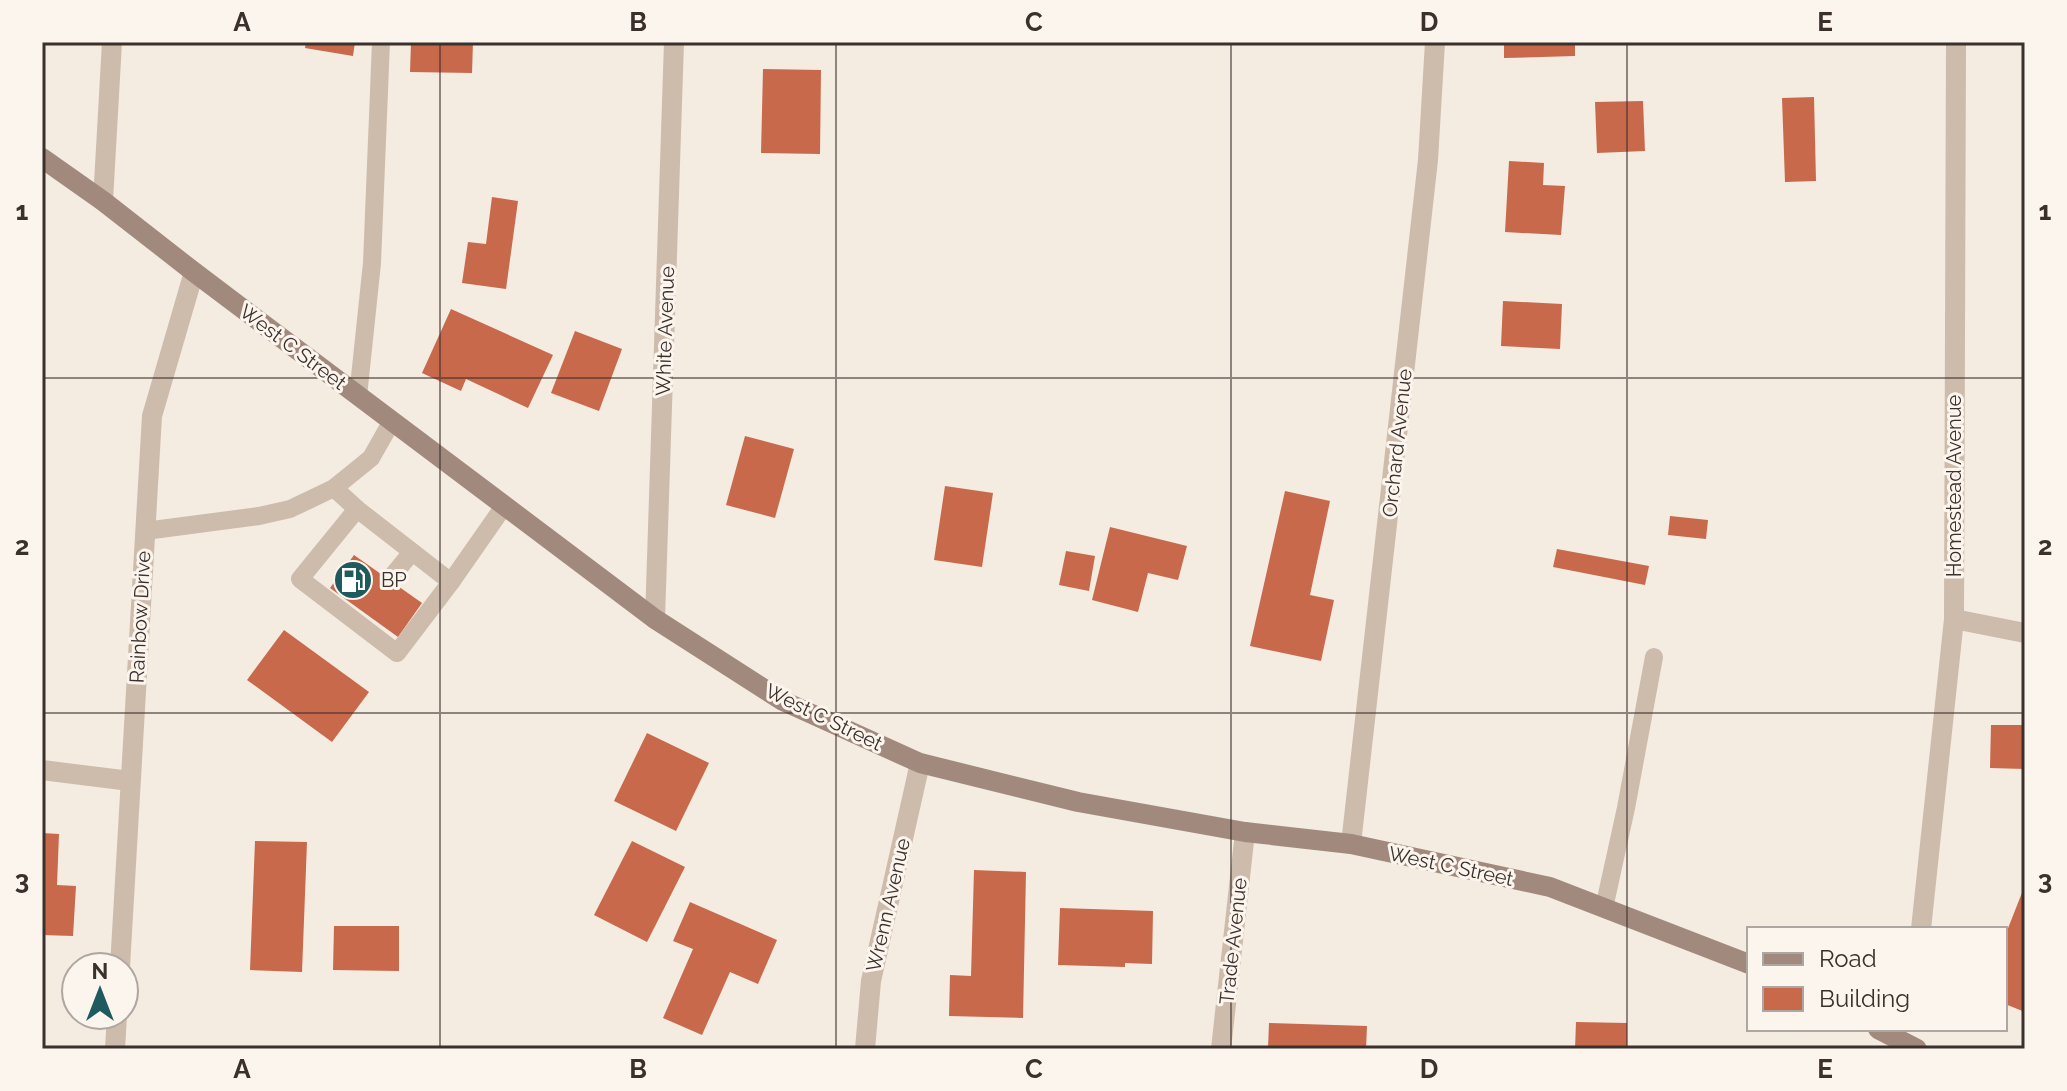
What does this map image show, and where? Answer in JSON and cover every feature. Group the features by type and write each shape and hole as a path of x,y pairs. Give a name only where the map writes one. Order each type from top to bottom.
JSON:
{"main road":[{"name":"West C Street","path":"42,158 655,619 783,701 920,763 1078,802 1245,832 1351,844 1550,887 1747,963"},
{"path":"1884,1031 1912,1041"}],"street":[{"path":"103,201 112,42"},
{"name":"White Avenue","path":"655,619 674,42"},
{"name":"Orchard Avenue","path":"1351,844 1428,160 1435,42"},
{"name":"Homestead Avenue","path":"1921,927 1954,619 1956,42"},
{"name":"Rainbow Drive","path":"121,951 152,416 194,272"},
{"path":"1954,619 2025,633"},
{"name":"Wrenn Avenue","path":"865,1049 871,981 920,763"},
{"path":"42,770 130,781"},
{"name":"Trade Avenue","path":"1221,1049 1245,832"}],"lane":[{"path":"358,396 372,263 381,42"},
{"path":"145,531 290,509 334,488 371,458 392,421"},
{"path":"334,488 451,582"},
{"path":"357,509 300,579 362,618 397,653 504,506"},
{"path":"389,580 412,552"},
{"path":"1604,908 1654,657"}],"building":[{"path":"306,42 355,42 353,56 305,48"},
{"path":"411,42 473,42 472,73 410,72"},
{"path":"1504,42 1575,42 1575,56 1504,58"},
{"path":"763,69 821,70 820,154 761,153"},
{"path":"1814,97 1816,181 1785,182 1782,98"},
{"path":"1643,101 1645,151 1597,153 1595,102"},
{"path":"1509,161 1544,163 1543,185 1565,186 1561,235 1505,232"},
{"path":"492,197 518,201 506,289 462,283 468,242 486,244"},
{"path":"1503,301 1562,304 1560,349 1501,346"},
{"path":"451,309 553,355 528,408 466,379 461,391 422,373"},
{"path":"575,331 622,349 599,411 551,393"},
{"path":"745,436 794,449 775,518 726,505"},
{"path":"945,486 993,493 982,567 934,560"},
{"path":"1285,491 1330,501 1310,595 1334,600 1321,661 1250,646"},
{"path":"1670,516 1708,520 1706,539 1668,535"},
{"path":"1110,527 1187,546 1178,580 1148,573 1138,612 1092,600"},
{"path":"1557,549 1649,566 1645,585 1553,567"},
{"path":"1066,551 1095,556 1089,591 1059,585"},
{"path":"354,555 422,603 398,637 330,588"},
{"path":"284,630 369,692 332,742 247,680"},
{"path":"1991,725 2025,725 2025,769 1990,768"},
{"path":"647,733 709,763 676,831 614,801"},
{"path":"42,833 59,834 57,885 76,886 73,936 42,935"},
{"path":"255,841 307,842 302,972 250,970"},
{"path":"632,841 685,867 647,942 594,915"},
{"path":"974,870 1026,872 1023,1018 949,1016 950,975 971,976"},
{"path":"2025,885 2025,1012 2007,1005 2007,931"},
{"path":"690,902 777,940 758,984 730,972 702,1035 663,1018 693,949 673,941"},
{"path":"1060,908 1153,911 1152,964 1125,963 1125,967 1058,965"},
{"path":"334,926 399,926 399,971 333,970"},
{"path":"1576,1022 1627,1023 1627,1049 1575,1049"},
{"path":"1269,1023 1367,1026 1366,1049 1268,1049"}],"place":[{"name":"BP","path":"353,580"}]}
